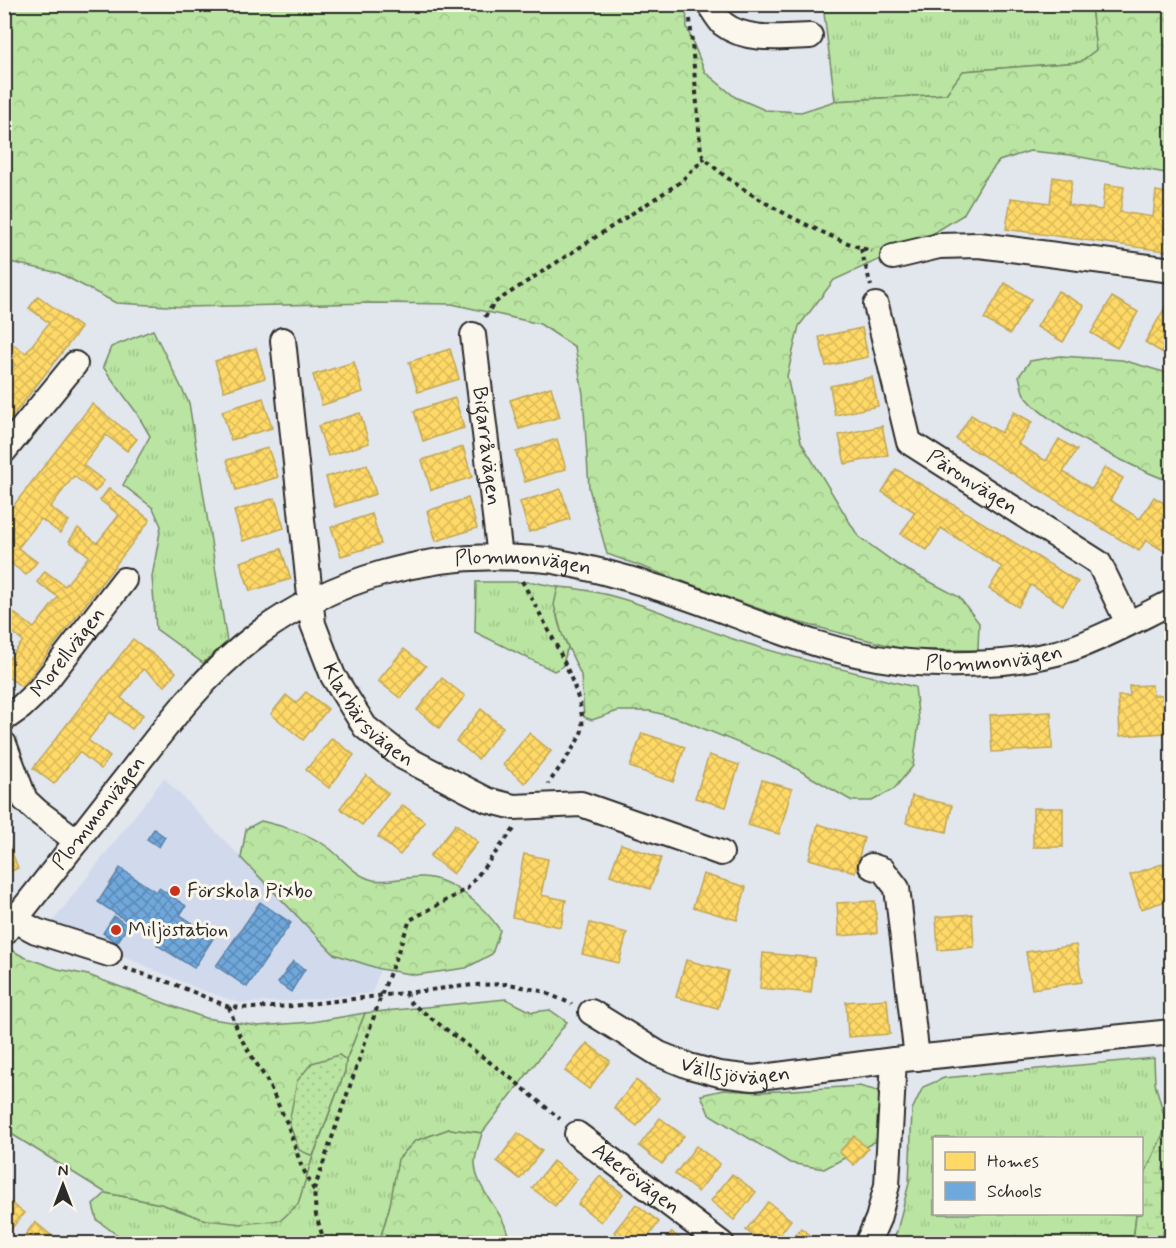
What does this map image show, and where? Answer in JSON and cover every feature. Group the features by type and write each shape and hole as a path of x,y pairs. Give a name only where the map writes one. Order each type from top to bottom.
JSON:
{"street":[{"path":"700,10 739,32 767,38 810,36"},
{"path":"893,257 939,246 979,244 1172,270"},
{"name":"Päronvägen","path":"876,305 909,442 1099,563 1128,623"},
{"name":"Bigarråvägen","path":"473,336 509,557"},
{"name":"Klarbärsvägen","path":"282,340 313,624 333,676 365,727 403,757 486,800 514,807 581,804 721,853"},
{"path":"4,452 75,364"},
{"name":"Plommonvägen","path":"10,927 171,720 219,666 259,632 310,602 358,581 414,566 453,559 509,557 552,560 653,586 818,645 897,662 968,664 1033,657 1072,648 1172,602"},
{"name":"Morellvägen","path":"4,719 39,690 124,580"},
{"path":"4,744 25,800 38,813 76,841"},
{"path":"867,1244 878,1219 887,1185 905,1059 897,888 884,870 871,866"},
{"path":"10,927 36,932 115,960"},
{"name":"Vällsjövägen","path":"591,1012 659,1054 689,1066 719,1074 753,1078 905,1059 1172,1032"},
{"name":"Åkerövägen","path":"577,1134 722,1244"}],"path":[{"path":"700,10 701,153 728,179 770,205 861,249 893,257"},
{"path":"494,303 679,183 705,158"},
{"path":"861,249 876,305"},
{"path":"314,1190 381,996 410,920 467,889 558,770 582,731 580,704 574,687 509,557"},
{"path":"115,960 229,1007 252,1008 473,985 509,984 541,991 591,1012"},
{"path":"405,993 411,1003 512,1079 577,1134"},
{"path":"229,1007 240,1037 266,1079 287,1123 301,1165 314,1190 316,1215 325,1244"}],"shaded area":[{"name":"Förskola Pixbo","path":"164,778 334,954 380,969 372,993 294,1001 240,1003 199,989 50,925"}],"green space":[{"path":"5,5 686,5 687,28 705,72 735,97 765,110 801,112 835,101 946,94 963,71 1080,62 1096,50 1091,5 1171,5 1171,174 1070,155 1030,151 999,161 983,181 963,215 924,239 834,280 799,326 787,376 801,442 858,536 898,565 959,597 979,623 978,650 907,650 793,621 607,554 589,488 583,394 575,347 540,324 452,304 374,303 185,307 116,303 59,273 5,261"},
{"path":"823,5 1091,5 1096,50 1080,62 964,71 946,94 835,101"},
{"path":"153,330 189,403 227,642 203,663 156,629 152,577 161,526 153,508 123,485 150,436 136,412 103,367 111,347"},
{"path":"1060,356 1122,360 1171,374 1171,482 1136,467 1070,432 1035,406 1024,394 1019,376 1030,361"},
{"path":"476,582 533,582 558,587 557,618 568,647 562,667 554,671 475,632"},
{"path":"558,587 581,589 625,600 755,646 915,687 919,723 913,766 894,789 872,801 852,801 785,762 680,719 650,711 618,711 592,720 584,717 581,675 562,634 554,605"},
{"path":"261,821 313,838 366,878 384,881 423,877 445,882 456,888 477,903 500,930 492,954 466,968 416,975 380,969 334,954 241,858 246,829"},
{"path":"4,946 24,957 58,969 88,975 205,1018 258,1026 312,1022 365,1013 346,1060 339,1055 299,1149 313,1156 298,1204 281,1220 242,1224 206,1220 161,1204 106,1193 5,1130"},
{"path":"506,999 532,1012 550,1010 567,1022 482,1133 449,1129 415,1141 390,1205 379,1243 128,1243 97,1220 93,1205 106,1193 161,1204 206,1220 298,1204 304,1181 345,1071 346,1060 365,1013"},
{"path":"339,1055 346,1060 345,1071 313,1156 299,1150 289,1123 297,1081 312,1063"},
{"path":"1154,1058 1155,1083 1167,1126 1146,1171 1143,1184 1143,1137 933,1137 933,1215 1136,1215 1133,1243 892,1244 909,1183 912,1110 923,1087 944,1078"},
{"path":"859,1086 878,1091 881,1114 880,1139 824,1169 790,1163 709,1114 701,1095 723,1090 761,1092"},
{"path":"1171,1122 1171,1243 1133,1243 1136,1215 1143,1215 1143,1184 1146,1171"},
{"path":"449,1129 482,1133 475,1161 476,1172 480,1183 503,1221 509,1243 379,1243 390,1205 398,1159 415,1141"}],"building: Homes":[{"path":"1053,177 1072,180 1068,205 1102,210 1105,184 1124,187 1120,212 1153,217 1156,191 1172,194 1172,252 1006,229 1011,198 1050,203"},
{"path":"1005,283 1031,299 1010,334 984,319"},
{"path":"1058,291 1084,306 1063,342 1037,327"},
{"path":"38,296 81,328 4,427 4,378 15,365 4,357 4,338 26,353 49,323 29,308"},
{"path":"1112,297 1138,312 1117,348 1091,333"},
{"path":"1166,306 1172,310 1171,358 1145,342"},
{"path":"862,328 868,357 826,366 819,337"},
{"path":"256,348 265,378 224,391 215,361"},
{"path":"450,349 459,379 418,392 409,362"},
{"path":"354,362 363,392 322,405 313,375"},
{"path":"872,377 878,406 835,415 830,386"},
{"path":"551,387 560,417 519,429 510,400"},
{"path":"263,398 272,428 231,440 222,411"},
{"path":"455,398 464,428 423,441 414,411"},
{"path":"92,404 137,439 127,451 106,435 83,465 104,481 95,492 74,476 50,507 69,521 60,533 41,519 18,548 37,562 26,575 8,561 4,566 4,518"},
{"path":"1014,412 1032,422 1018,444 1046,461 1059,439 1077,450 1063,472 1092,489 1105,467 1123,478 1110,500 1140,519 1154,497 1169,506 1161,520 1172,526 1172,556 1146,540 1139,551 956,439 971,415 1001,433"},
{"path":"360,413 369,443 328,456 318,426"},
{"path":"882,426 888,455 845,464 839,435"},
{"path":"557,439 566,469 525,482 516,452"},
{"path":"463,447 472,477 431,490 422,460"},
{"path":"268,448 278,477 236,490 227,460"},
{"path":"367,465 376,494 335,507 326,477"},
{"path":"896,469 1078,582 1063,605 1031,585 1018,607 989,589 1002,567 941,528 927,550 901,534 915,512 882,492"},
{"path":"109,488 150,520 22,687 4,674 4,665 23,641 4,625 14,613 34,628 58,597 37,582 45,571 65,586 89,556 69,541 78,528 97,543 119,515 100,500"},
{"path":"561,489 570,519 529,532 520,502"},
{"path":"275,498 284,528 243,541 234,511"},
{"path":"468,498 477,528 436,541 427,511"},
{"path":"372,514 381,544 341,556 331,527"},
{"path":"281,549 291,579 250,591 240,562"},
{"path":"133,639 176,672 165,686 143,669 121,698 143,715 132,729 110,712 88,740 110,757 101,769 79,752 54,784 33,768"},
{"path":"404,649 426,666 400,698 378,681"},
{"path":"442,678 465,696 439,728 417,710"},
{"path":"1152,685 1153,695 1163,695 1165,733 1120,736 1118,696 1130,696 1129,686"},
{"path":"306,692 328,709 303,740 271,714 286,695 296,703"},
{"path":"481,709 503,727 478,759 456,741"},
{"path":"1051,712 1052,749 992,752 990,715"},
{"path":"529,733 551,751 525,783 503,765"},
{"path":"642,733 685,747 673,782 630,767"},
{"path":"332,738 354,755 329,788 306,770"},
{"path":"709,755 739,765 726,807 695,798"},
{"path":"366,775 388,793 362,825 340,808"},
{"path":"762,780 792,789 779,834 748,825"},
{"path":"912,796 952,805 947,832 906,823"},
{"path":"403,805 425,822 400,855 378,837"},
{"path":"1033,808 1063,808 1063,847 1033,847"},
{"path":"456,824 478,842 453,874 430,856"},
{"path":"818,824 864,838 855,872 809,859"},
{"path":"4,832 18,868 4,874"},
{"path":"621,844 661,858 650,889 610,875"},
{"path":"524,854 548,859 541,895 566,900 561,927 512,917"},
{"path":"1171,861 1172,899 1141,909 1130,875"},
{"path":"703,874 746,887 737,920 693,907"},
{"path":"875,901 877,933 839,936 837,903"},
{"path":"972,914 974,947 938,950 936,917"},
{"path":"590,923 627,933 619,963 582,954"},
{"path":"1076,945 1082,982 1032,989 1026,952"},
{"path":"1167,952 1172,952 1172,988"},
{"path":"763,953 815,958 811,993 760,988"},
{"path":"686,960 728,971 718,1008 676,997"},
{"path":"887,999 890,1034 848,1037 846,1002"},
{"path":"587,1043 610,1061 589,1089 565,1071"},
{"path":"636,1080 659,1098 637,1126 614,1108"},
{"path":"660,1118 684,1136 662,1164 639,1146"},
{"path":"518,1133 542,1151 520,1179 497,1161"},
{"path":"854,1136 868,1149 854,1165 839,1152"},
{"path":"696,1146 720,1164 698,1192 675,1174"},
{"path":"553,1161 577,1179 555,1206 532,1188"},
{"path":"732,1174 756,1192 734,1220 711,1201"},
{"path":"600,1176 623,1194 601,1222 578,1204"},
{"path":"4,1198 24,1213 4,1238"},
{"path":"768,1202 791,1220 773,1244 764,1244 746,1230"},
{"path":"636,1204 659,1222 643,1244 629,1244 614,1232"},
{"path":"35,1222 58,1241 56,1244 18,1244"},
{"path":"801,1228 821,1244 788,1244"},
{"path":"672,1232 686,1244 663,1244"}],"building: Schools":[{"path":"154,829 165,837 159,847 147,839"},
{"path":"120,868 156,892 159,888 186,906 180,915 214,937 194,968 157,945 163,937 140,922 136,927 98,902"},
{"path":"260,902 291,923 247,987 216,966"},
{"name":"Miljöstation","path":"114,916 128,926 117,943 103,933"},
{"path":"293,961 305,969 291,992 278,983"}],"place":[{"name":"Förskola Pixbo","path":"175,891"},
{"name":"Miljöstation","path":"116,930"}]}
